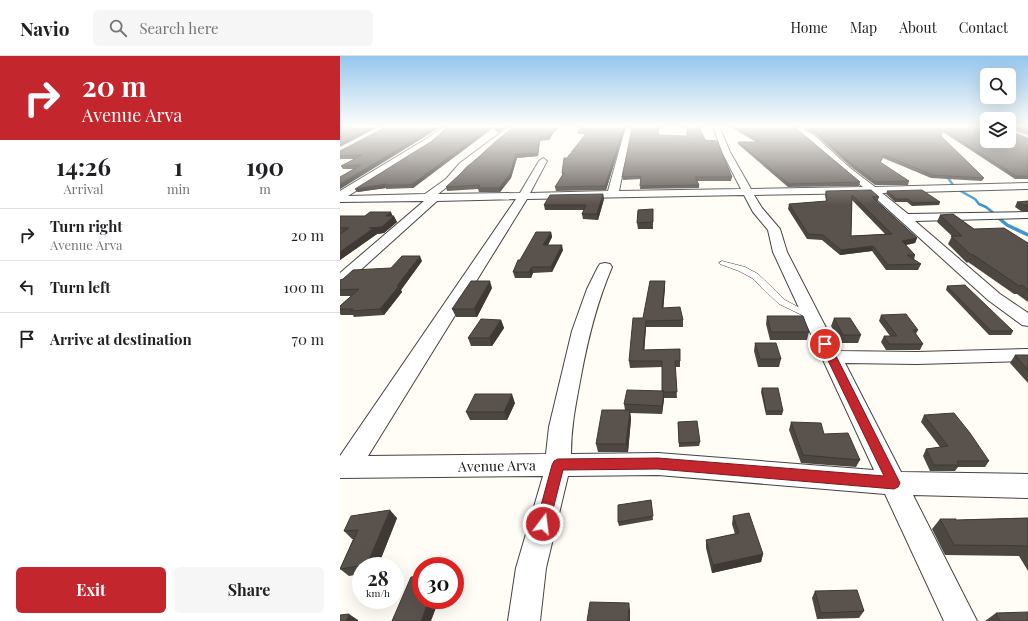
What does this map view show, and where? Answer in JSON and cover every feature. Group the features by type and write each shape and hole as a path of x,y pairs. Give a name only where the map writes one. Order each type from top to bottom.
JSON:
{"street":[{"path":"340,198 374,174 410,152"},
{"path":"340,281 449,181 463,165 480,152"},
{"path":"613,194 623,152"},
{"path":"726,152 757,210 774,229 780,252 961,621"},
{"path":"828,152 847,170 874,190 994,297 1028,321"},
{"path":"344,467 524,195 543,161"},
{"path":"340,198 874,190 1028,186"},
{"path":"906,218 1028,215"},
{"path":"524,621 531,568 558,465 560,427 581,331 595,289 605,267"},
{"path":"832,357 917,358 1028,355"},
{"name":"Avenue Arva","path":"344,467 658,464 894,483 1028,486"}],"lane":[{"path":"722,263 742,269 755,276 782,302 812,316"}],"building":[{"path":"340,152 393,152 340,184 340,177 361,165 341,166 362,155 340,156"},
{"path":"414,152 455,152 411,185 384,185 386,184 355,189"},
{"path":"484,152 537,152 516,154 510,174 499,188 478,188 480,185 446,187"},
{"path":"571,152 616,152 605,186 555,187 564,173 562,173 564,158 567,158"},
{"path":"627,152 722,152 732,177 695,177 699,185 640,186 641,176 622,177"},
{"path":"751,152 825,152 860,182 789,184"},
{"path":"839,152 958,152 984,178 933,175 884,155 880,162 909,181 876,182"},
{"path":"979,152 1028,152 1028,176 1016,176"},
{"path":"871,190 879,197 872,197 917,238 902,241 915,255 907,255 921,264 888,265 873,246 841,250 823,235 808,234 789,204 827,201 826,191","holes":["852,195 892,234 851,236"]},
{"path":"922,190 940,202 913,203 908,199 896,199 887,191"},
{"path":"603,194 597,214 582,214 586,205 544,205 550,195"},
{"path":"1028,201 1028,205 1017,202"},
{"path":"653,209 653,222 637,223 638,210"},
{"path":"370,212 391,212 386,216 394,216 382,227 369,228 374,228 340,252 340,234 349,228 340,228 340,216 365,216"},
{"path":"953,214 974,229 1004,228 1028,243 1028,290 1022,285 1019,286 972,254 971,255 951,236 962,236 940,215"},
{"path":"536,232 551,232 543,245 562,245 551,267 532,267 529,272 513,272 518,260 520,260"},
{"path":"402,256 420,256 397,286 399,286 380,309 350,311 353,309 340,309 340,306 359,289 340,290 340,280 353,270 391,268"},
{"path":"471,281 490,281 474,309 452,309"},
{"path":"650,281 665,281 662,308 680,307 683,320 646,321 643,350 680,349 680,361 675,361 677,392 662,391 662,361 629,361 633,318 643,318"},
{"path":"965,285 1013,331 991,331 947,286"},
{"path":"906,314 918,330 913,330 923,344 889,344 884,336 897,336 881,315"},
{"path":"767,316 803,316 809,332 771,332"},
{"path":"834,318 850,318 861,335 843,335"},
{"path":"481,319 501,320 489,338 468,338"},
{"path":"755,343 776,343 781,359 760,359"},
{"path":"1015,355 1028,355 1028,370"},
{"path":"762,388 778,388 783,411 766,411"},
{"path":"627,390 664,391 662,406 624,404"},
{"path":"475,394 512,394 504,412 466,412"},
{"path":"602,410 630,410 626,444 596,444"},
{"path":"954,413 989,461 957,461 959,465 934,465 926,449 948,446 924,415"},
{"path":"697,421 700,442 679,443 678,422"},
{"path":"791,422 821,423 824,434 848,433 860,460 803,455"},
{"path":"651,500 653,516 618,522 618,505"},
{"path":"390,510 370,557 352,557 352,567 340,569 358,530 344,531 351,516"},
{"path":"749,513 763,554 713,565 706,540 739,533 733,516"},
{"path":"1028,518 1028,546 954,545 940,519 956,520"},
{"path":"411,577 412,609 426,609 421,621 392,621 397,609 404,609 404,593"},
{"path":"857,590 864,611 821,613 815,591"},
{"path":"590,602 629,603 628,621 587,621"},
{"path":"1028,612 1028,621 1000,621 996,613"},
{"path":"349,614 346,621 340,621 340,615"}],"waterway":[{"path":"946,175 953,185"},
{"path":"957,189 975,199 979,204 986,207 996,215"},
{"path":"994,214 1007,225 1028,235"}],"route":[{"path":"543,524 558,465 658,464 894,483 825,344"}]}
